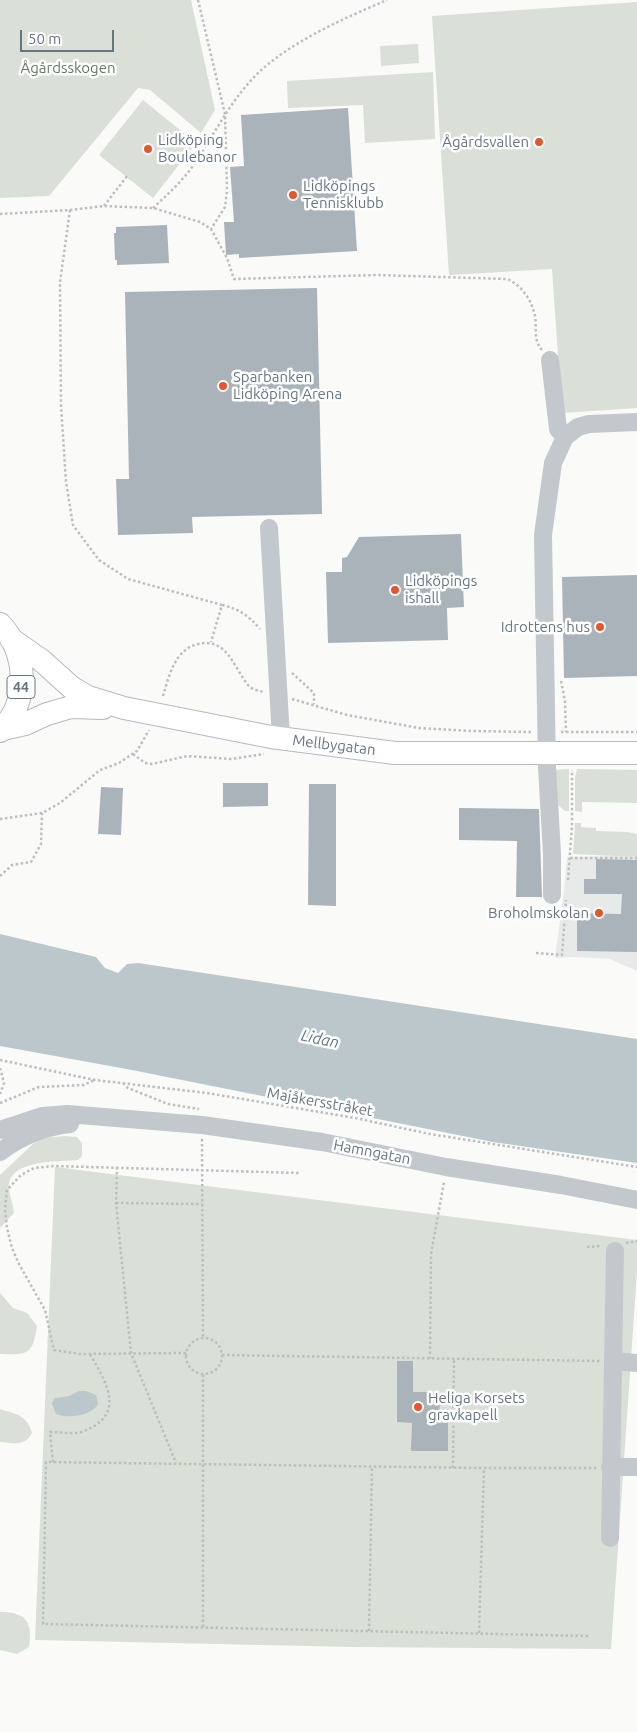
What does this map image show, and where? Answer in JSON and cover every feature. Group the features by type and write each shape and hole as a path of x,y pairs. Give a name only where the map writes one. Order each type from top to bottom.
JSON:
{"main road":[{"name":"Mellbygatan","path":"6,631 71,687 88,698 124,708 281,738 395,753 546,742 637,753"},
{"name":"44","path":"1,730 17,705 21,692 21,664 17,651 6,631"},
{"name":"Mellbygatan","path":"1,730 25,724 47,714 71,707 124,708"}],"street":[{"path":"550,360 558,428 565,437"},
{"path":"552,895 552,854 546,742 543,535 553,463 565,437 578,427 589,424 637,422"},
{"path":"269,528 281,738"},
{"path":"0,1130 42,1116 85,1115 105,1118"},
{"path":"0,1152 34,1132 55,1126 105,1118"},
{"name":"Hamngatan","path":"105,1118 205,1125 322,1142 446,1167 561,1185 637,1200"},
{"path":"610,1538 615,1251"},
{"path":"613,1361 637,1363"},
{"path":"610,1468 637,1467"}],"path":[{"path":"198,0 225,114 227,191 225,207 210,229"},
{"path":"152,208 172,191 188,172 225,114 255,77 276,58 312,36 386,0"},
{"path":"104,206 126,176"},
{"path":"0,214 104,206 152,208 200,222 210,229 228,258 234,280 377,276 507,279 514,282 530,301 535,316 537,344 550,360"},
{"path":"70,210 60,282 61,405 66,482 73,525 100,560 128,579 222,605 211,642"},
{"path":"163,696 170,672 177,659 195,645 211,642 220,646 226,652 248,686 261,692 347,715 419,728 472,731 546,742 637,732"},
{"path":"0,819 42,814 60,803 100,770 119,763 137,751 150,729"},
{"path":"0,876 12,865 31,862 41,844 42,814"},
{"path":"570,858 637,858"},
{"name":"Majåkersstråket","path":"0,1060 95,1080 207,1093 355,1118 430,1134 637,1167"},
{"path":"0,1068 4,1083 0,1094"},
{"path":"0,1103 38,1087 84,1085 95,1080"},
{"path":"123,1083 128,1088 168,1104 205,1111 209,1117 205,1125 202,1170 203,1338"},
{"path":"186,1353 79,1354 54,1350 45,1310 12,1248 7,1228 7,1190 21,1175 34,1168 54,1166 299,1173"},
{"path":"117,1167 116,1203 131,1354 176,1464"},
{"path":"430,1359 430,1254 446,1167"},
{"path":"116,1203 202,1204"},
{"path":"203,1338 212,1340 219,1347 222,1355 219,1365 212,1372 204,1374 194,1371 188,1364 186,1353 188,1347 194,1341 203,1338"},
{"path":"53,1462 50,1432 69,1433 84,1431 96,1424 108,1411 110,1405 109,1394 104,1378 90,1354"},
{"path":"222,1355 613,1361"},
{"path":"453,1468 454,1360"},
{"path":"203,1628 202,1464 204,1374"},
{"path":"588,1636 42,1624 46,1462 453,1468 610,1468"},
{"path":"370,1631 372,1466"},
{"path":"479,1633 484,1468"}],"shaded area":[{"name":"Broholmskolan","path":"567,857 637,857 637,971 610,959 555,958"}],"green space":[{"name":"Ågårdsskogen","path":"0,0 191,0 215,110 201,133 150,90 138,88 49,196 0,198"},
{"name":"Ågårdsvallen","path":"637,2 637,408 562,413 552,269 449,275 432,16"},
{"path":"418,44 419,63 381,66 380,46"},
{"path":"433,72 435,139 365,143 363,105 288,108 287,81"},
{"name":"Lidköping Boulebanor","path":"143,100 196,143 153,198 99,155"},
{"path":"569,769 569,811 565,811 558,805 553,770"},
{"path":"577,769 637,770 637,803 582,802 582,812 575,811 575,778"},
{"path":"575,823 581,823 581,827 596,828 596,831 637,834 637,857 573,854"},
{"path":"77,1137 82,1143 82,1156 78,1160 34,1164 24,1167 15,1173 10,1180 9,1190 14,1213 0,1228 0,1175 34,1143 45,1138"},
{"path":"55,1167 637,1240 637,1271 611,1649 354,1647 35,1640"},
{"path":"0,1293 13,1308 27,1313 37,1326 31,1348 23,1353 0,1354"},
{"path":"0,1409 20,1416 27,1422 32,1433 26,1440 19,1443 0,1442"},
{"path":"0,1612 16,1614 26,1620 30,1631 29,1647 17,1654 0,1650"}],"water":[{"name":"Lidan","path":"0,934 96,957 105,968 118,973 127,964 138,963 637,1039 637,1163 493,1142 132,1070 0,1046"},
{"path":"79,1391 86,1391 96,1395 98,1404 95,1408 85,1414 73,1416 56,1414 52,1403 55,1398 69,1396"}],"building":[{"name":"Lidköpings Tennisklubb","path":"348,108 357,251 239,258 239,254 226,255 224,222 234,222 230,167 244,166 241,115"},
{"path":"167,225 169,263 117,265 117,260 115,260 114,233 116,233 116,227"},
{"name":"Sparbanken Lidköping Arena","path":"317,288 322,514 192,517 193,533 118,535 116,479 129,479 125,292"},
{"name":"Lidköpings ishall","path":"461,534 464,607 447,608 448,640 328,643 326,572 342,572 342,558 347,557 359,537"},
{"name":"Idrottens hus","path":"637,575 637,676 564,678 562,577"},
{"path":"223,783 268,783 268,806 223,807"},
{"path":"309,784 336,784 336,906 308,905"},
{"path":"101,787 123,788 121,835 98,834"},
{"path":"459,808 539,809 542,897 516,897 517,841 459,840"},
{"path":"596,859 637,860 637,952 577,951 577,913 621,914 622,894 584,894 584,879 596,879"},
{"name":"Heliga Korsets gravkapell","path":"397,1361 413,1361 413,1392 440,1392 439,1423 448,1423 448,1451 411,1451 412,1423 397,1422"}],"place":[{"name":"Ågårdsvallen","path":"539,142"},
{"name":"Lidköping Boulebanor","path":"148,149"},
{"name":"Lidköpings Tennisklubb","path":"293,195"},
{"name":"Sparbanken Lidköping Arena","path":"223,386"},
{"name":"Lidköpings ishall","path":"395,590"},
{"name":"Idrottens hus","path":"600,627"},
{"name":"Broholmskolan","path":"599,913"},
{"name":"Heliga Korsets gravkapell","path":"418,1407"}]}
